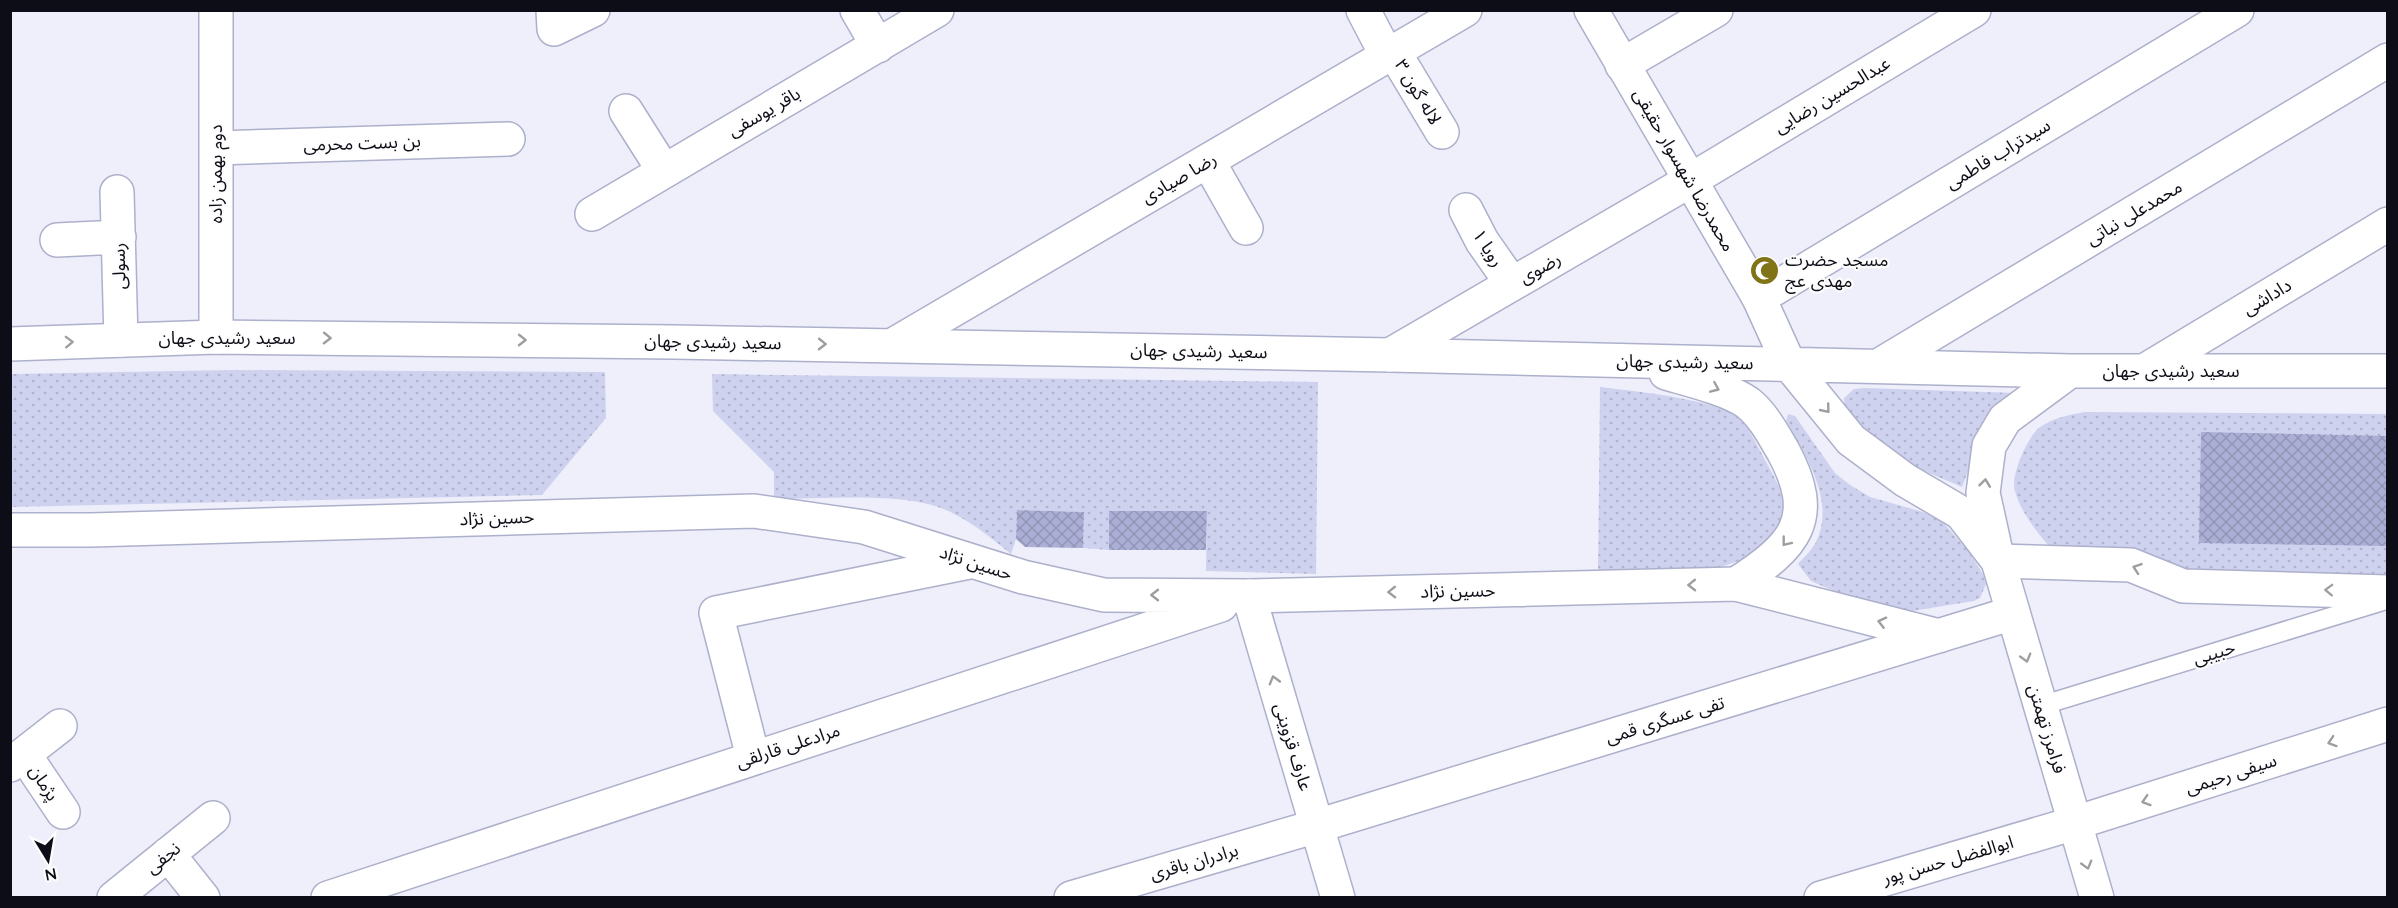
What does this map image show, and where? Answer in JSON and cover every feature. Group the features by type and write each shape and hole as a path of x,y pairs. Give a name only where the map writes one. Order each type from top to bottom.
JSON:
{"street":[{"name":"دوم بهمن زاده","path":"216,10 216,337"},
{"path":"553,10 554,29 593,10"},
{"path":"857,10 878,46"},
{"name":"لاله گون ۳","path":"1363,10 1442,132"},
{"name":"رضا صیادی","path":"893,345 1390,54 1424,21 1465,10"},
{"name":"محمدرضا شهسوار حقیقی","path":"1591,10 1760,298 1789,364 1851,440 1905,480 1961,513 1998,561"},
{"path":"1623,64 1716,10"},
{"name":"عبدالحسین رضایی","path":"1691,180 1974,10"},
{"name":"سیدتراب فاطمی","path":"1760,298 2237,10"},
{"name":"باقر یوسفی","path":"592,214 878,46 926,13"},
{"name":"محمدعلی نباتی","path":"1880,365 2388,60"},
{"path":"626,111 664,171"},
{"name":"بن بست محرمی","path":"216,148 508,139"},
{"path":"1208,161 1246,228"},
{"name":"رضوی","path":"1390,355 1691,180"},
{"name":"رسولی","path":"117,192 121,340"},
{"name":"رویا ۱","path":"1466,210 1482,241 1512,284"},
{"name":"داداشی","path":"2146,370 2388,224"},
{"path":"57,240 119,237"},
{"name":"سعید رشیدی جهان","path":"10,344 216,337 893,345 1880,365 2070,371 2385,370"},
{"path":"1618,360 1708,385 1748,403 1771,429 1787,459 1799,487 1802,509 1791,537 1769,563 1736,584"},
{"name":"فرامرز تهمتن","path":"2070,371 2005,419 1989,446 1983,493 1998,561 2097,897"},
{"name":"حسین نژاد","path":"10,530 91,530 753,511 864,526 1023,577 1104,595 1249,596 1736,584 1939,636"},
{"path":"753,757 716,613 971,561"},
{"path":"1998,561 2131,565 2183,586 2388,592"},
{"name":"مرادعلی قارلقی","path":"327,897 1249,596"},
{"name":"عارف قزوینی","path":"1249,596 1338,897"},
{"name":"تفی عسگری قمی","path":"1317,826 2013,613"},
{"name":"سیفی رحیمی","path":"2075,823 2388,724"},
{"path":"17,759 60,726"},
{"name":"پژمان","path":"17,759 63,812"},
{"name":"نجفی","path":"114,897 213,818"},
{"name":"ابوالفضل حسن پور","path":"1821,897 2075,823"},
{"name":"برادران باقری","path":"1071,897 1317,826"},
{"path":"168,854 202,897"}],"lane":[{"name":"حبیبی","path":"2040,706 2388,600"}],"shaded area":[{"path":"232,370 605,372 606,418 542,495 11,507 11,374"},
{"path":"712,374 1318,382 1316,574 1206,571 1207,512 1110,511 1109,550 1083,548 1084,512 1017,510 1016,539 1011,554 969,522 941,508 924,503 882,498 774,499 774,472 713,411"},
{"path":"1600,387 1694,401 1743,419 1779,486 1785,504 1779,533 1750,557 1709,571 1598,577"},
{"path":"1854,389 2016,393 1979,443 1962,487 1884,454 1845,412 1844,398"},
{"path":"2084,412 2387,414 2387,578 2215,577 2049,546 2021,506 2015,491 2015,476 2030,439 2040,427 2056,419"},
{"path":"1788,414 1795,416 1835,473 1850,485 1870,497 1923,512 1942,521 1969,552 1983,574 1986,584 1980,598 1974,601 1894,614 1871,607 1811,581 1798,564 1816,542 1823,510 1821,495 1810,464 1786,421"}],"building":[{"path":"2201,432 2388,436 2388,546 2199,543"},
{"path":"1017,510 1084,512 1083,548 1025,547 1016,539"},
{"path":"1109,511 1207,511 1206,550 1109,550"}],"place":[{"name":"مسجد حضرت مهدی عج","path":"1764,270"}]}
